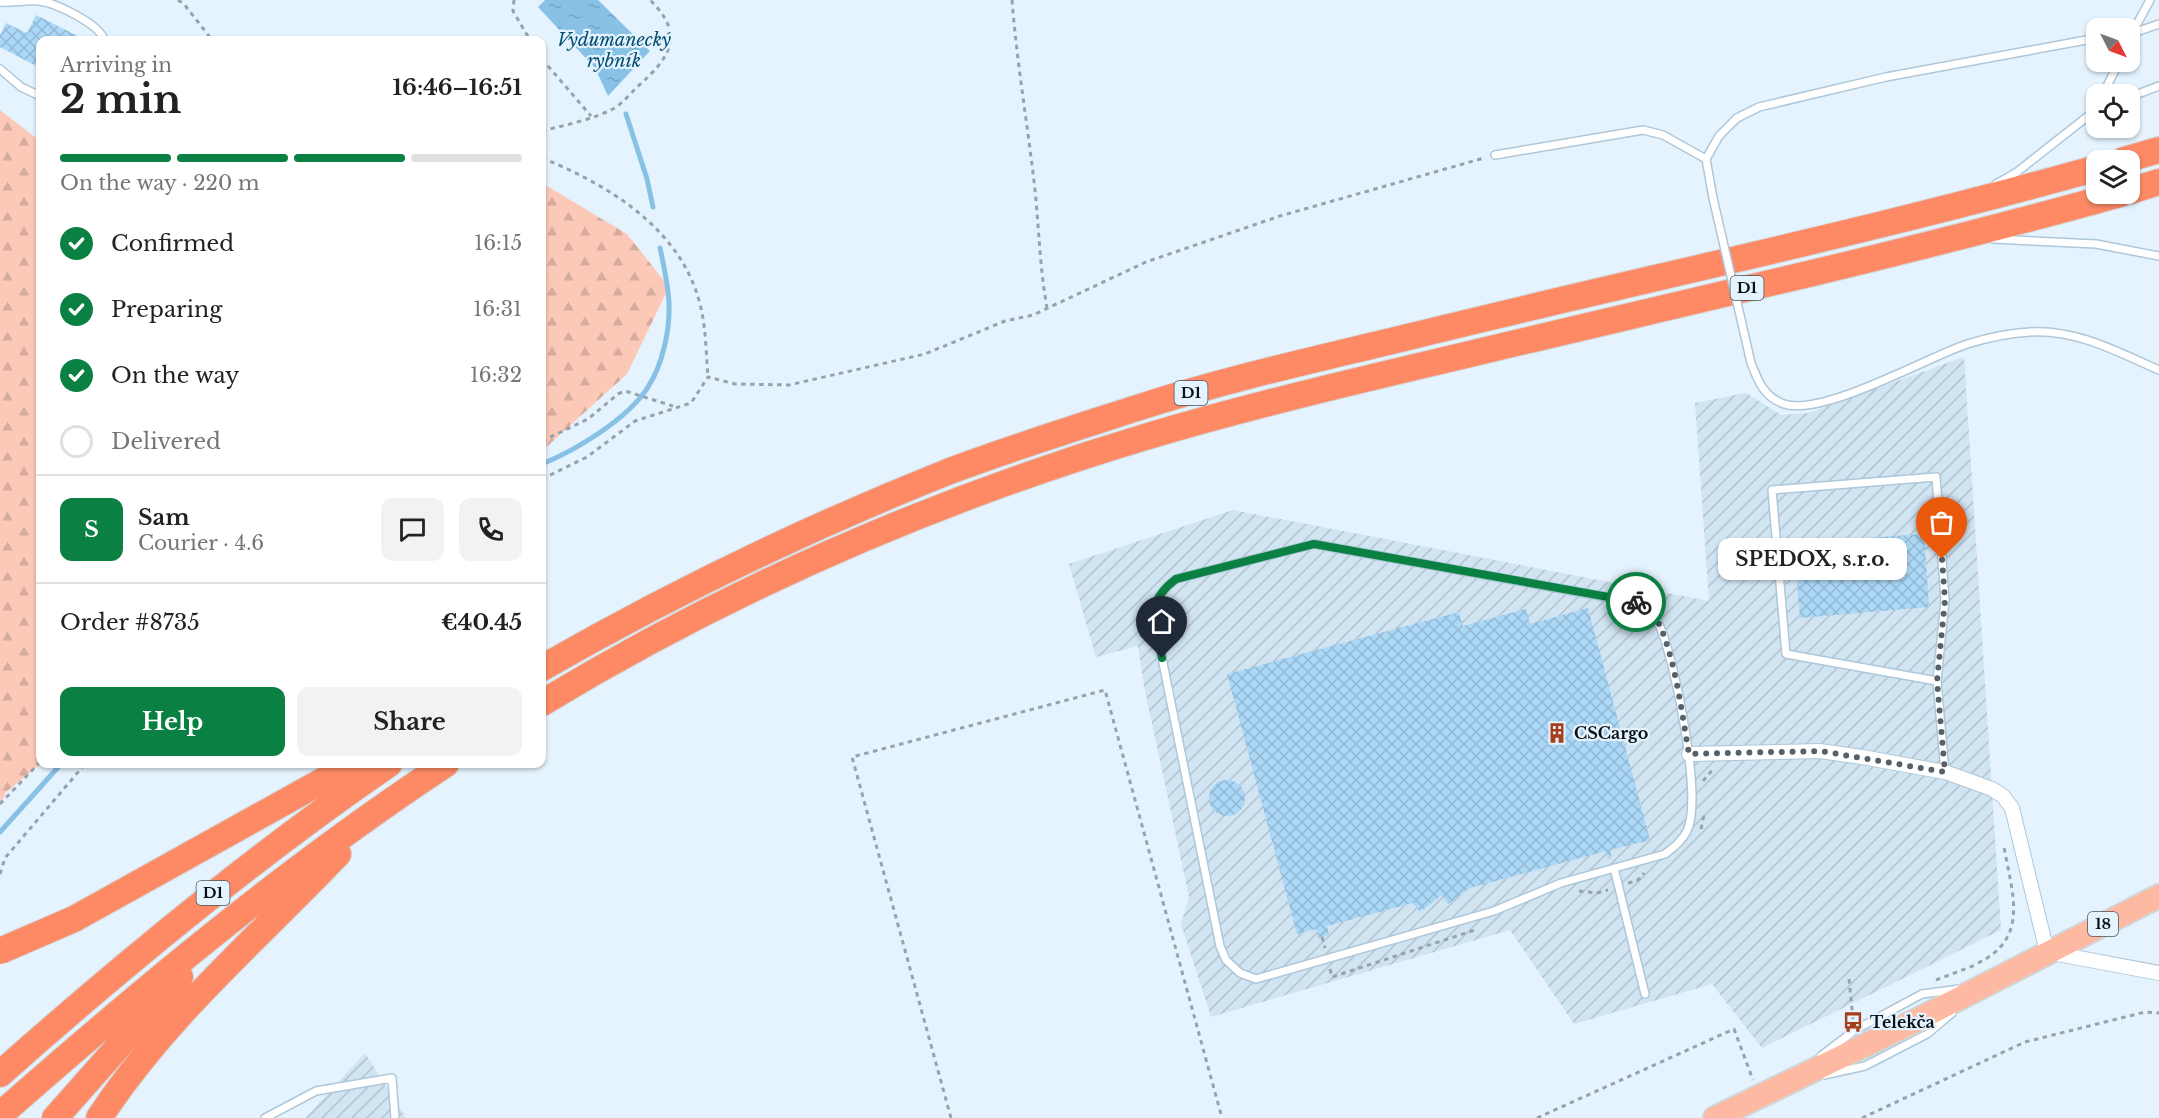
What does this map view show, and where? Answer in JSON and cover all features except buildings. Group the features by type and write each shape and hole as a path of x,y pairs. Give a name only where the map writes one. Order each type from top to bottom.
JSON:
{"highway":[{"path":"2140,155 2159,150"},
{"name":"D1","path":"546,666 692,586 880,499 955,469 1141,406 1289,366 1961,204 2086,171"},
{"path":"2140,188 2159,182"},
{"name":"D1","path":"546,701 659,637 802,567 963,500 1087,456 1238,411 1963,237 2086,203"},
{"path":"0,951 74,919 346,768"},
{"name":"D1","path":"0,1074 215,892 307,821 383,768"},
{"name":"D1","path":"0,1115 220,927 389,801 440,768"},
{"path":"99,1118 143,1056 184,1009 389,801"},
{"path":"55,1118 124,1038 165,996 220,927"}],"main road":[{"name":"18","path":"1715,1118 1786,1083 1981,974 2047,952 2159,896"}],"street":[{"path":"1689,754 1820,751 1945,772 1992,789 2003,796 2012,808 2047,952 2159,973"}],"lane":[{"path":"2140,18 2150,0"},
{"path":"0,2 37,1 57,6 93,26 103,36"},
{"path":"2140,31 2159,24"},
{"path":"2086,40 1886,77 1759,107 1737,118 1725,130 1706,159 1713,198 1751,363 1759,385 1771,397 1785,404 1806,406 1868,386 1966,344 1997,336 2031,332 2068,335 2099,343 2159,370"},
{"path":"0,69 21,87 36,94"},
{"path":"2140,93 2159,86"},
{"path":"1961,204 2017,172 2086,118"},
{"path":"1495,155 1642,130 1663,135 1706,159"},
{"path":"1963,237 2096,244 2159,256"},
{"path":"1937,681 1786,654 1772,490 1936,477 1945,600 1937,681 1945,772"},
{"path":"1314,544 1639,603 1652,613 1661,627 1681,707 1689,754 1692,812 1688,830 1679,843 1665,854 1614,868 1561,883 1494,911 1328,960 1256,979 1240,973 1226,960 1220,946 1154,614 1155,600 1163,589 1176,579 1314,544"},
{"path":"1614,868 1645,994"},
{"path":"265,1118 316,1091 392,1078 395,1118"}],"path":[{"path":"178,0 184,4 209,36"},
{"path":"514,0 513,11 528,36"},
{"path":"546,130 614,108 648,78 670,51 671,30 663,12 650,0"},
{"path":"1012,0 1017,68 1035,190 1042,277 1047,308"},
{"path":"546,65 591,116"},
{"path":"708,377 735,384 789,385 926,354 1005,321 1033,315 1146,262 1280,216 1495,155"},
{"path":"546,160 575,171 650,220 686,265 701,305 708,377 691,403 634,422 587,457 546,477"},
{"path":"546,439 588,419 618,394 625,391 650,397 675,407"},
{"path":"951,1118 852,757 1105,690 1222,1118"},
{"path":"1703,790 1706,775 1723,763"},
{"path":"0,804 36,766"},
{"path":"0,874 5,858 82,768"},
{"path":"1701,830 1704,808"},
{"path":"1981,974 2004,947 2012,931 2014,909 2004,845"},
{"path":"1571,893 1590,891 1598,893 1637,881 1643,873 1654,869"},
{"path":"1323,937 1332,976 1485,926"},
{"path":"1849,979 1853,1022"},
{"path":"1862,1118 2025,1042 2145,1012 2159,1013"},
{"path":"1537,1118 1734,1029 1760,1096"}],"shaded area":[{"path":"1964,357 2001,930 1762,1048 1712,984 1574,1024 1510,930 1211,1017 1181,924 1189,897 1144,686 1138,646 1096,657 1069,564 1233,510 1709,601 1695,403 1746,393 1781,415 1808,413"},
{"path":"365,1053 406,1118 305,1118"}],"green space":[{"path":"0,110 36,138 36,768 6,792 0,806"},
{"path":"546,185 627,234 669,287 627,374 546,447"}],"water":[{"name":"Vydumanecký rybník","path":"545,0 598,0 650,51 608,96 595,68 538,7"}],"waterway":[{"path":"626,114 647,179 653,207"},
{"path":"546,462 570,451 615,422 639,399 653,378 667,335 669,313 668,289 660,248"},
{"path":"0,832 57,768"}],"way so far":[{"path":"1636,602 1652,613 1661,627 1681,707 1689,754 1820,751 1945,772 1937,681 1945,600 1942,559"}],"place":[{"name":"SPEDOX, s.r.o.","path":"1942,559"},
{"name":"CSCargo","path":"1557,733"},
{"name":"Telekča","path":"1853,1022"}],"route":[{"path":"1162,658 1154,614 1155,600 1163,589 1176,579 1314,544 1636,602"}]}
